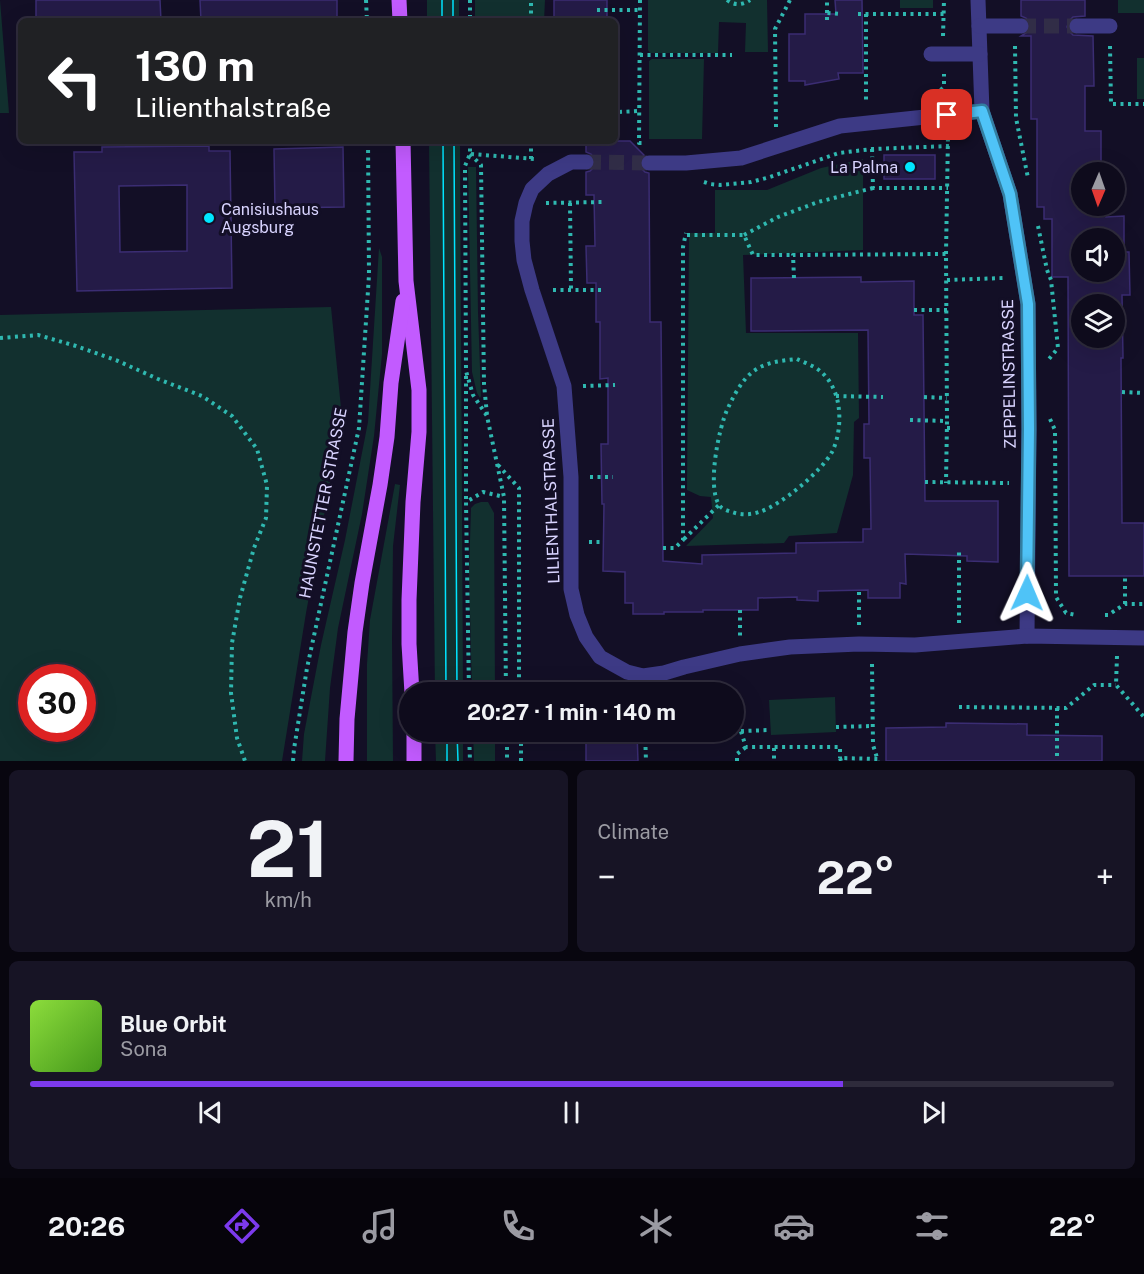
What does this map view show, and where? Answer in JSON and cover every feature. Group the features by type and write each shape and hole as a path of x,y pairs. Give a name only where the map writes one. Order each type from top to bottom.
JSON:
{"main road":[{"path":"399,0 400,18"},
{"path":"403,144 406,280 419,390 419,432 409,600 408,644 411,682"},
{"path":"346,761 347,720 355,632 387,437 391,383 406,280"},
{"path":"415,742 416,761"}],"street":[{"name":"ZEPPELINSTRASSE","path":"978,0 982,111 1010,194 1028,304 1026,636"},
{"path":"979,26 1021,26"},
{"path":"1077,26 1110,26"},
{"path":"937,54 980,54"},
{"path":"649,164 686,164 741,158 840,126 982,111"},
{"name":"LILIENTHALSTRASSE","path":"586,162 571,162 548,174 532,189 522,221 522,241 524,260 532,290 564,386 571,477 571,589 577,615 586,637 600,657 627,672 643,676 740,654 790,646 915,645 1026,636"},
{"path":"1026,636 1144,638"}],"path":[{"path":"366,0 367,18"},
{"path":"470,0 470,18"},
{"path":"531,0 531,18"},
{"path":"640,0 639,143 651,143"},
{"path":"727,0 740,5 750,0"},
{"path":"776,128 775,29 790,0"},
{"path":"827,0 827,20"},
{"path":"944,0 937,54 944,87 949,146 946,254 946,483"},
{"path":"597,10 640,10"},
{"path":"827,13 840,14"},
{"path":"858,14 944,14"},
{"path":"866,14 867,107"},
{"path":"1110,26 1111,104 1144,104"},
{"path":"640,55 732,55"},
{"path":"933,96 944,87"},
{"path":"619,112 639,111"},
{"path":"769,130 787,125"},
{"name":"HAUNSTETTER STRASSE","path":"293,761 307,668 359,428 369,275 368,144"},
{"path":"469,682 465,166 470,154 470,144"},
{"path":"531,144 531,159"},
{"path":"839,153 872,149 949,146"},
{"path":"872,149 873,188"},
{"path":"470,154 538,159 548,174"},
{"path":"470,154 481,165 484,384 487,416 504,496 506,682"},
{"path":"683,540 683,247 686,234 744,235 778,217 819,202 873,188 948,188"},
{"path":"570,202 571,289"},
{"path":"526,203 603,202"},
{"path":"744,235 753,255 946,254"},
{"path":"793,255 794,278"},
{"path":"947,280 1024,277"},
{"path":"532,290 603,290"},
{"path":"914,310 947,310"},
{"path":"0,338 38,335 118,361 202,396 232,416 257,450 267,485 266,518 254,548 240,598 232,643 231,693 237,738 244,761"},
{"path":"947,349 953,350"},
{"path":"797,359 822,372 836,391 837,396 840,412 838,434 832,452 820,468 770,508 757,513 737,514 719,505 714,471 721,430 736,392 748,376 771,362 797,359"},
{"path":"466,371 473,395 487,416"},
{"path":"564,386 615,385"},
{"path":"1122,392 1144,393"},
{"path":"837,396 883,397"},
{"path":"924,397 947,398"},
{"path":"910,420 947,421"},
{"path":"947,428 954,428"},
{"path":"497,464 519,488 519,682"},
{"path":"926,482 1028,484"},
{"path":"466,502 483,492 504,496"},
{"path":"663,548 675,548 719,505"},
{"path":"959,551 959,642"},
{"path":"1125,576 1125,604"},
{"path":"737,761 737,754 746,747 840,747 840,759 878,760 873,745 859,590"},
{"path":"1056,597 1066,613 1086,617"},
{"path":"1097,616 1108,615 1125,604 1144,604"},
{"path":"1117,638 1116,685 1144,717"},
{"path":"959,707 1066,708 1094,685 1116,685"},
{"path":"1057,708 1057,759"},
{"path":"836,727 873,726"},
{"path":"744,731 770,730"},
{"path":"744,741 746,747"},
{"path":"469,742 470,761"},
{"path":"507,742 507,761"},
{"path":"521,742 521,761"},
{"path":"645,742 645,761"},
{"path":"774,748 774,761"}],"green space":[{"path":"0,0 9,113 0,113"},
{"path":"427,0 459,0 459,18 427,18"},
{"path":"475,0 545,0 544,18 475,18"},
{"path":"648,0 767,0 768,52 745,52 746,23 719,22 718,53 650,53 648,50"},
{"path":"900,0 933,0 933,8 900,8"},
{"path":"1118,0 1144,0 1144,13 1118,13"},
{"path":"1137,58 1144,58 1144,99 1137,99"},
{"path":"652,59 704,59 702,139 649,139 649,61"},
{"path":"429,144 460,144 463,682 435,682"},
{"path":"863,159 863,250 743,255 746,333 858,333 859,418 854,422 853,475 837,533 789,536 784,543 686,546 713,518 711,497 700,496 687,490 689,233 715,233 715,190 767,190 821,168"},
{"path":"468,167 476,167 480,398 472,372"},
{"path":"379,248 382,257 382,354 374,436 362,514 338,628 330,688 325,761 302,761 304,734 321,645 345,540 368,422"},
{"path":"331,307 342,418 306,613 282,761 0,761 0,315"},
{"path":"395,484 400,485 393,546 393,761 367,761 367,664 370,620"},
{"path":"488,502 494,513 495,682 472,682 469,573 471,508 475,504"},
{"path":"835,697 836,732 771,735 769,700"},
{"path":"435,742 463,742 463,761 436,761"},
{"path":"473,742 495,742 495,761 474,761"}],"building":[{"path":"36,0 160,0 161,18 36,18"},
{"path":"200,0 337,0 337,18 201,18"},
{"path":"554,0 607,0 607,18 554,18"},
{"path":"835,0 862,0 863,73 838,73 839,79 805,85 805,81 789,81 789,34 805,34 805,14 836,14"},
{"path":"1021,0 1085,0 1085,16 1073,17 1067,27 1073,35 1093,36 1094,86 1085,86 1085,131 1101,131 1101,162 1071,162 1071,216 1124,216 1124,228 1071,228 1071,282 1125,282 1125,252 1129,252 1130,295 1071,294 1071,348 1123,348 1122,523 1144,523 1144,576 1069,576 1068,277 1052,277 1052,219 1044,219 1044,207 1037,207 1037,119 1031,119 1031,36 1021,36 1029,31 1031,25 1026,18 1021,16"},
{"path":"618,141 630,141 644,155 639,162 641,168 649,173 650,322 661,322 663,561 702,564 702,555 796,553 796,543 863,542 863,529 871,529 870,458 864,458 864,424 869,424 868,330 751,331 751,278 861,277 861,282 914,281 914,315 923,315 925,501 998,501 998,562 967,561 967,556 905,554 906,584 900,583 900,598 868,598 868,590 818,591 818,601 797,600 797,597 758,598 758,610 633,614 633,603 625,603 625,572 603,571 604,504 602,504 601,444 608,444 608,378 600,379 600,322 596,322 596,283 587,283 586,246 595,246 594,195 586,195 586,172 594,167 596,161 591,154 586,152 586,144 618,144"},
{"name":"Canisiushaus Augsburg","path":"209,146 209,151 230,151 232,288 77,291 74,152 102,152 102,147","holes":["187,185 187,251 120,252 119,186"]},
{"path":"343,147 344,207 275,208 274,149"},
{"path":"884,155 935,155 935,179 884,179"},
{"path":"946,723 1027,724 1027,735 1102,736 1102,761 886,761 886,728 946,727"},
{"path":"586,742 637,742 638,761 586,761"}],"tunnel":[{"path":"1021,26 1077,26"},
{"path":"586,162 649,163"}],"tram line":[{"path":"442,0 442,18"},
{"path":"453,0 453,18"},
{"path":"443,144 446,682"},
{"path":"454,144 457,682"},
{"path":"447,742 447,761"},
{"path":"457,742 458,761"}],"place":[{"name":"La Palma","path":"910,167"},
{"name":"Canisiushaus Augsburg","path":"209,218"}],"route":[{"path":"947,115 982,111 1010,194 1028,304 1027,593"}]}
